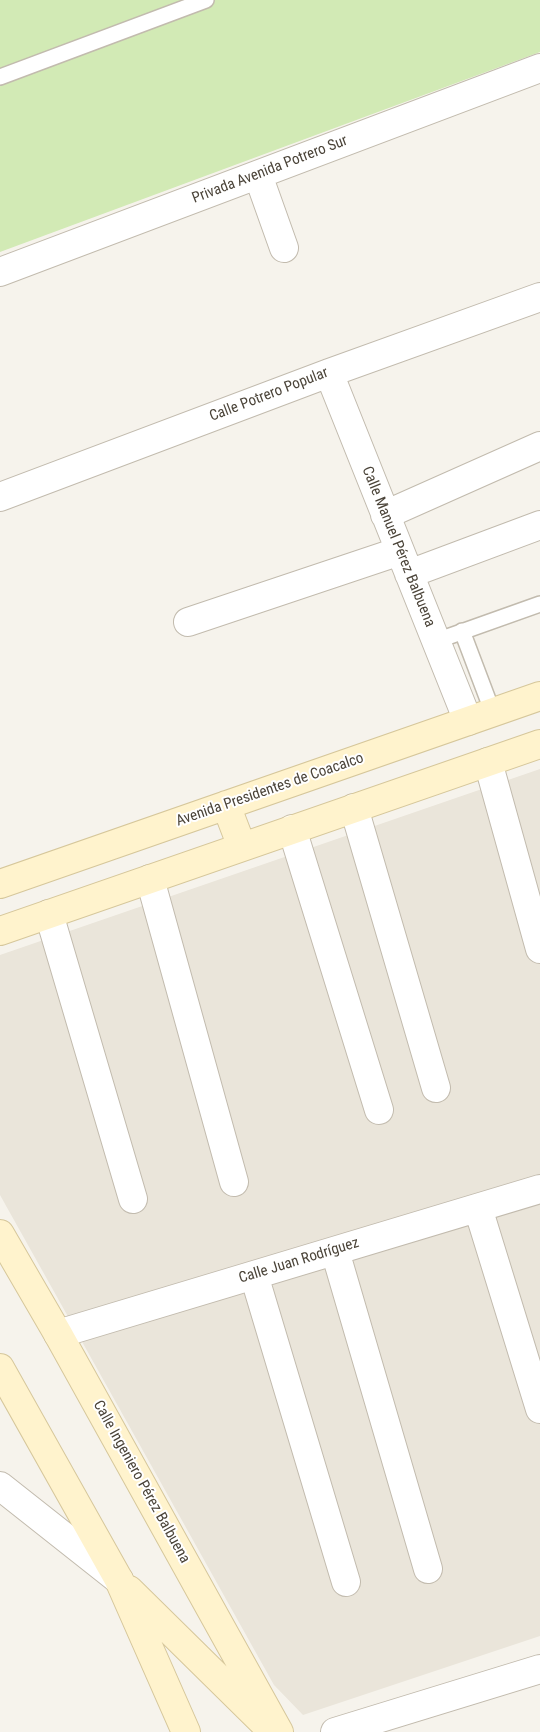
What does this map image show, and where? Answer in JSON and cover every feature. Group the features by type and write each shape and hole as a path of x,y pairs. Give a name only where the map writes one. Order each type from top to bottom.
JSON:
{"main road":[{"name":"Avenida Presidentes de Coacalco","path":"0,884 540,696"},
{"path":"0,931 540,744"},
{"path":"226,805 242,847"},
{"name":"Calle Ingeniero Pérez Balbuena","path":"0,1234 58,1334 279,1732"},
{"path":"0,1368 119,1580 186,1732"},
{"path":"119,1580 273,1732"}],"street":[{"name":"Privada Avenida Potrero Sur","path":"0,272 540,68"},
{"path":"258,175 284,248"},
{"name":"Calle Potrero Popular","path":"0,498 328,373 540,297"},
{"name":"Calle Manuel Pérez Balbuena","path":"328,373 436,641 480,717"},
{"path":"385,515 540,446"},
{"path":"188,622 540,526"},
{"path":"488,762 540,949"},
{"path":"354,808 436,1088"},
{"path":"292,830 379,1110"},
{"path":"150,879 234,1182"},
{"path":"49,914 133,1199"},
{"name":"Calle Juan Rodríguez","path":"58,1334 540,1189"},
{"path":"478,1208 540,1409"},
{"path":"335,1251 428,1569"},
{"path":"254,1275 346,1582"},
{"path":"0,1486 119,1580"},
{"path":"335,1732 540,1669"}],"lane":[{"path":"0,77 206,0"},
{"path":"436,641 540,604"},
{"path":"462,631 480,717"}],"shaded area":[{"path":"540,769 540,1636 303,1715 274,1685 0,1195 0,955"}],"green space":[{"path":"0,0 540,0 540,52 0,252"}]}
